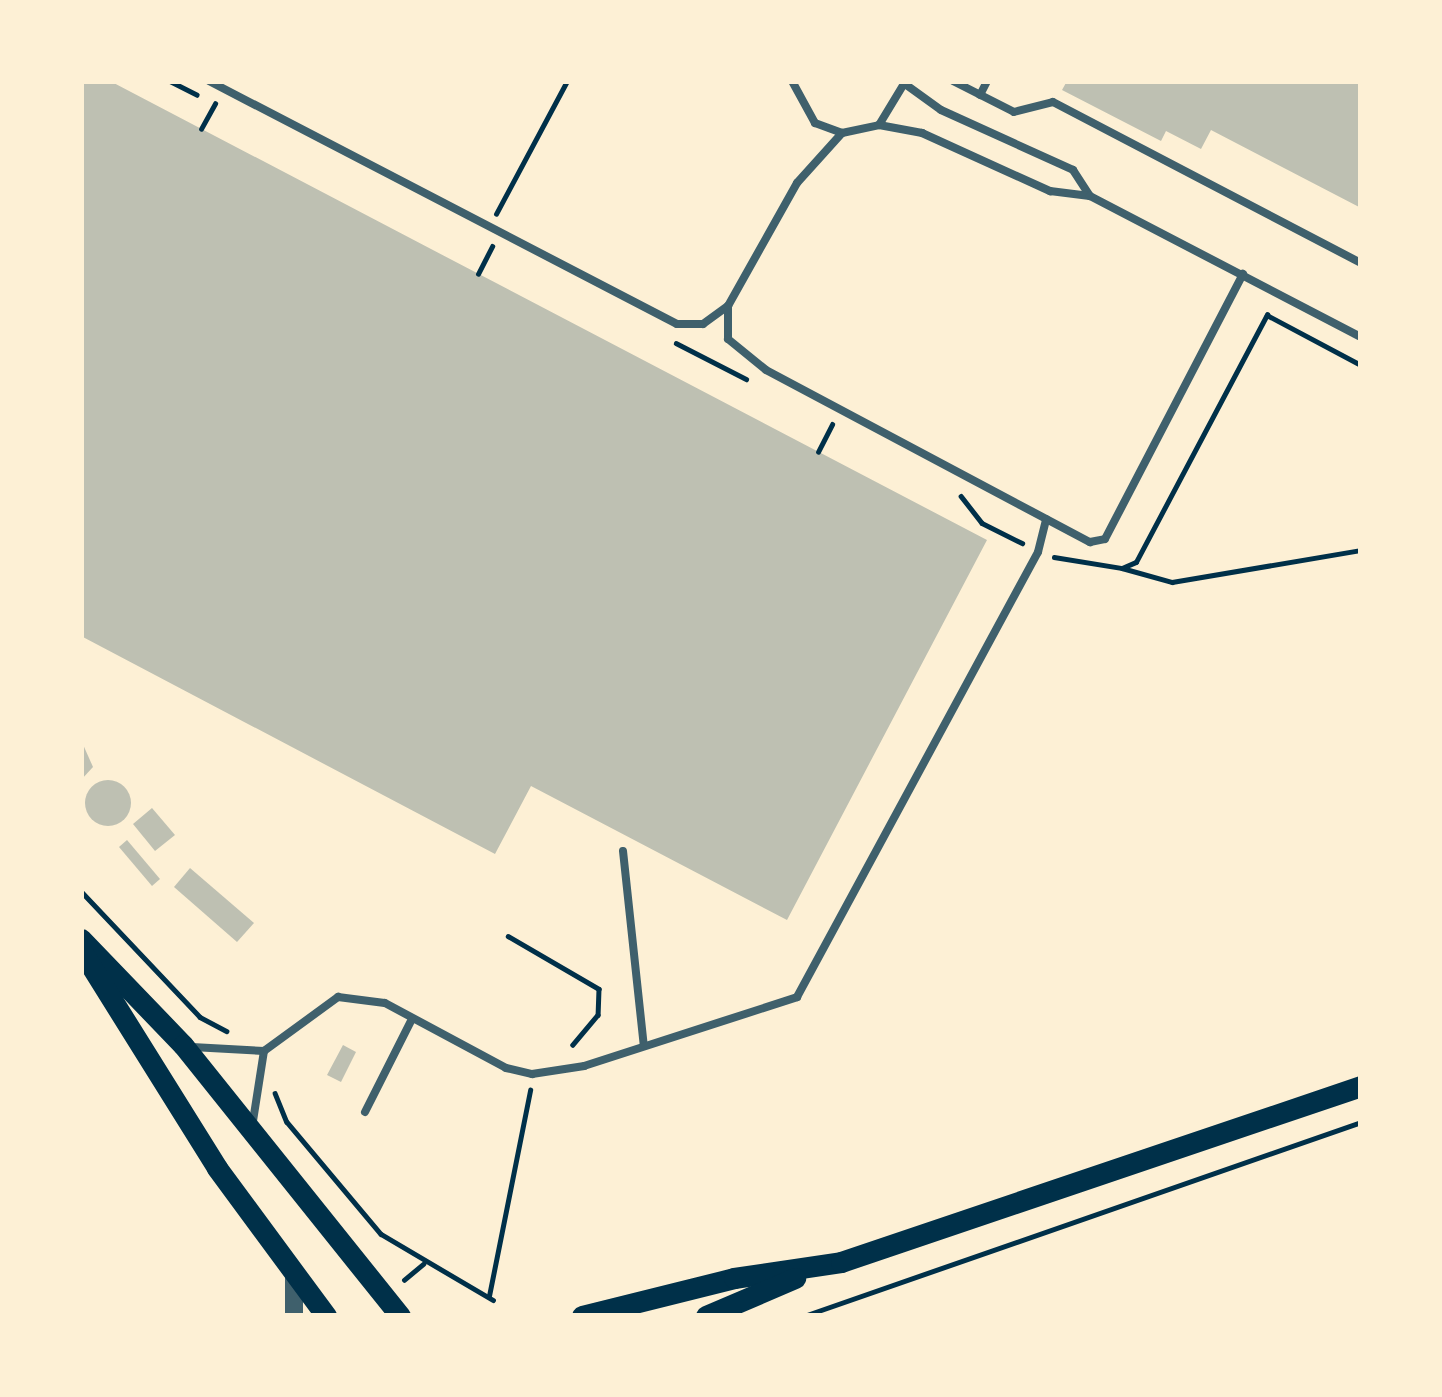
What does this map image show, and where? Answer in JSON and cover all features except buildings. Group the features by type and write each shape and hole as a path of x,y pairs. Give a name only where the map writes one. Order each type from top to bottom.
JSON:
{"main road":[{"path":"81,939 183,1045 400,1316"},
{"path":"81,950 294,1275 326,1316"},
{"path":"706,1316 812,1270 1361,1086"},
{"path":"582,1316 734,1278 812,1270"}],"street":[{"path":"294,1275 294,1316"}],"lane":[{"path":"209,81 677,324 704,324 728,306 797,184 842,133"},
{"path":"793,81 815,123 842,133 879,125 922,133 1050,191 1090,196 1361,337"},
{"path":"952,81 1014,112 1053,102 1361,263"},
{"path":"980,94 986,81"},
{"path":"879,125 905,83 940,110 1073,170 1090,196"},
{"path":"728,306 728,339 742,356 1090,542 1105,539 1243,274"},
{"path":"183,1045 264,1051 338,998 386,1003 532,1074 644,1046 797,997 1034,561 1046,520"},
{"path":"623,851 644,1046"},
{"path":"365,1112 412,1019"},
{"path":"252,1129 264,1051"}],"path":[{"path":"490,226 567,81"},
{"path":"201,129 215,104"},
{"path":"478,274 492,246"},
{"path":"1122,568 1136,562 1267,315 1361,365"},
{"path":"818,452 832,424"},
{"path":"1051,557 1172,582 1361,550"},
{"path":"81,890 200,1017 226,1029 230,1045"},
{"path":"508,936 598,989 598,1015 573,1045"},
{"path":"267,1089 363,1216 409,1253 491,1298 530,1090"},
{"path":"804,1316 1361,1121"},
{"path":"393,1267 409,1253"},
{"path":"404,1280 425,1262"}]}
